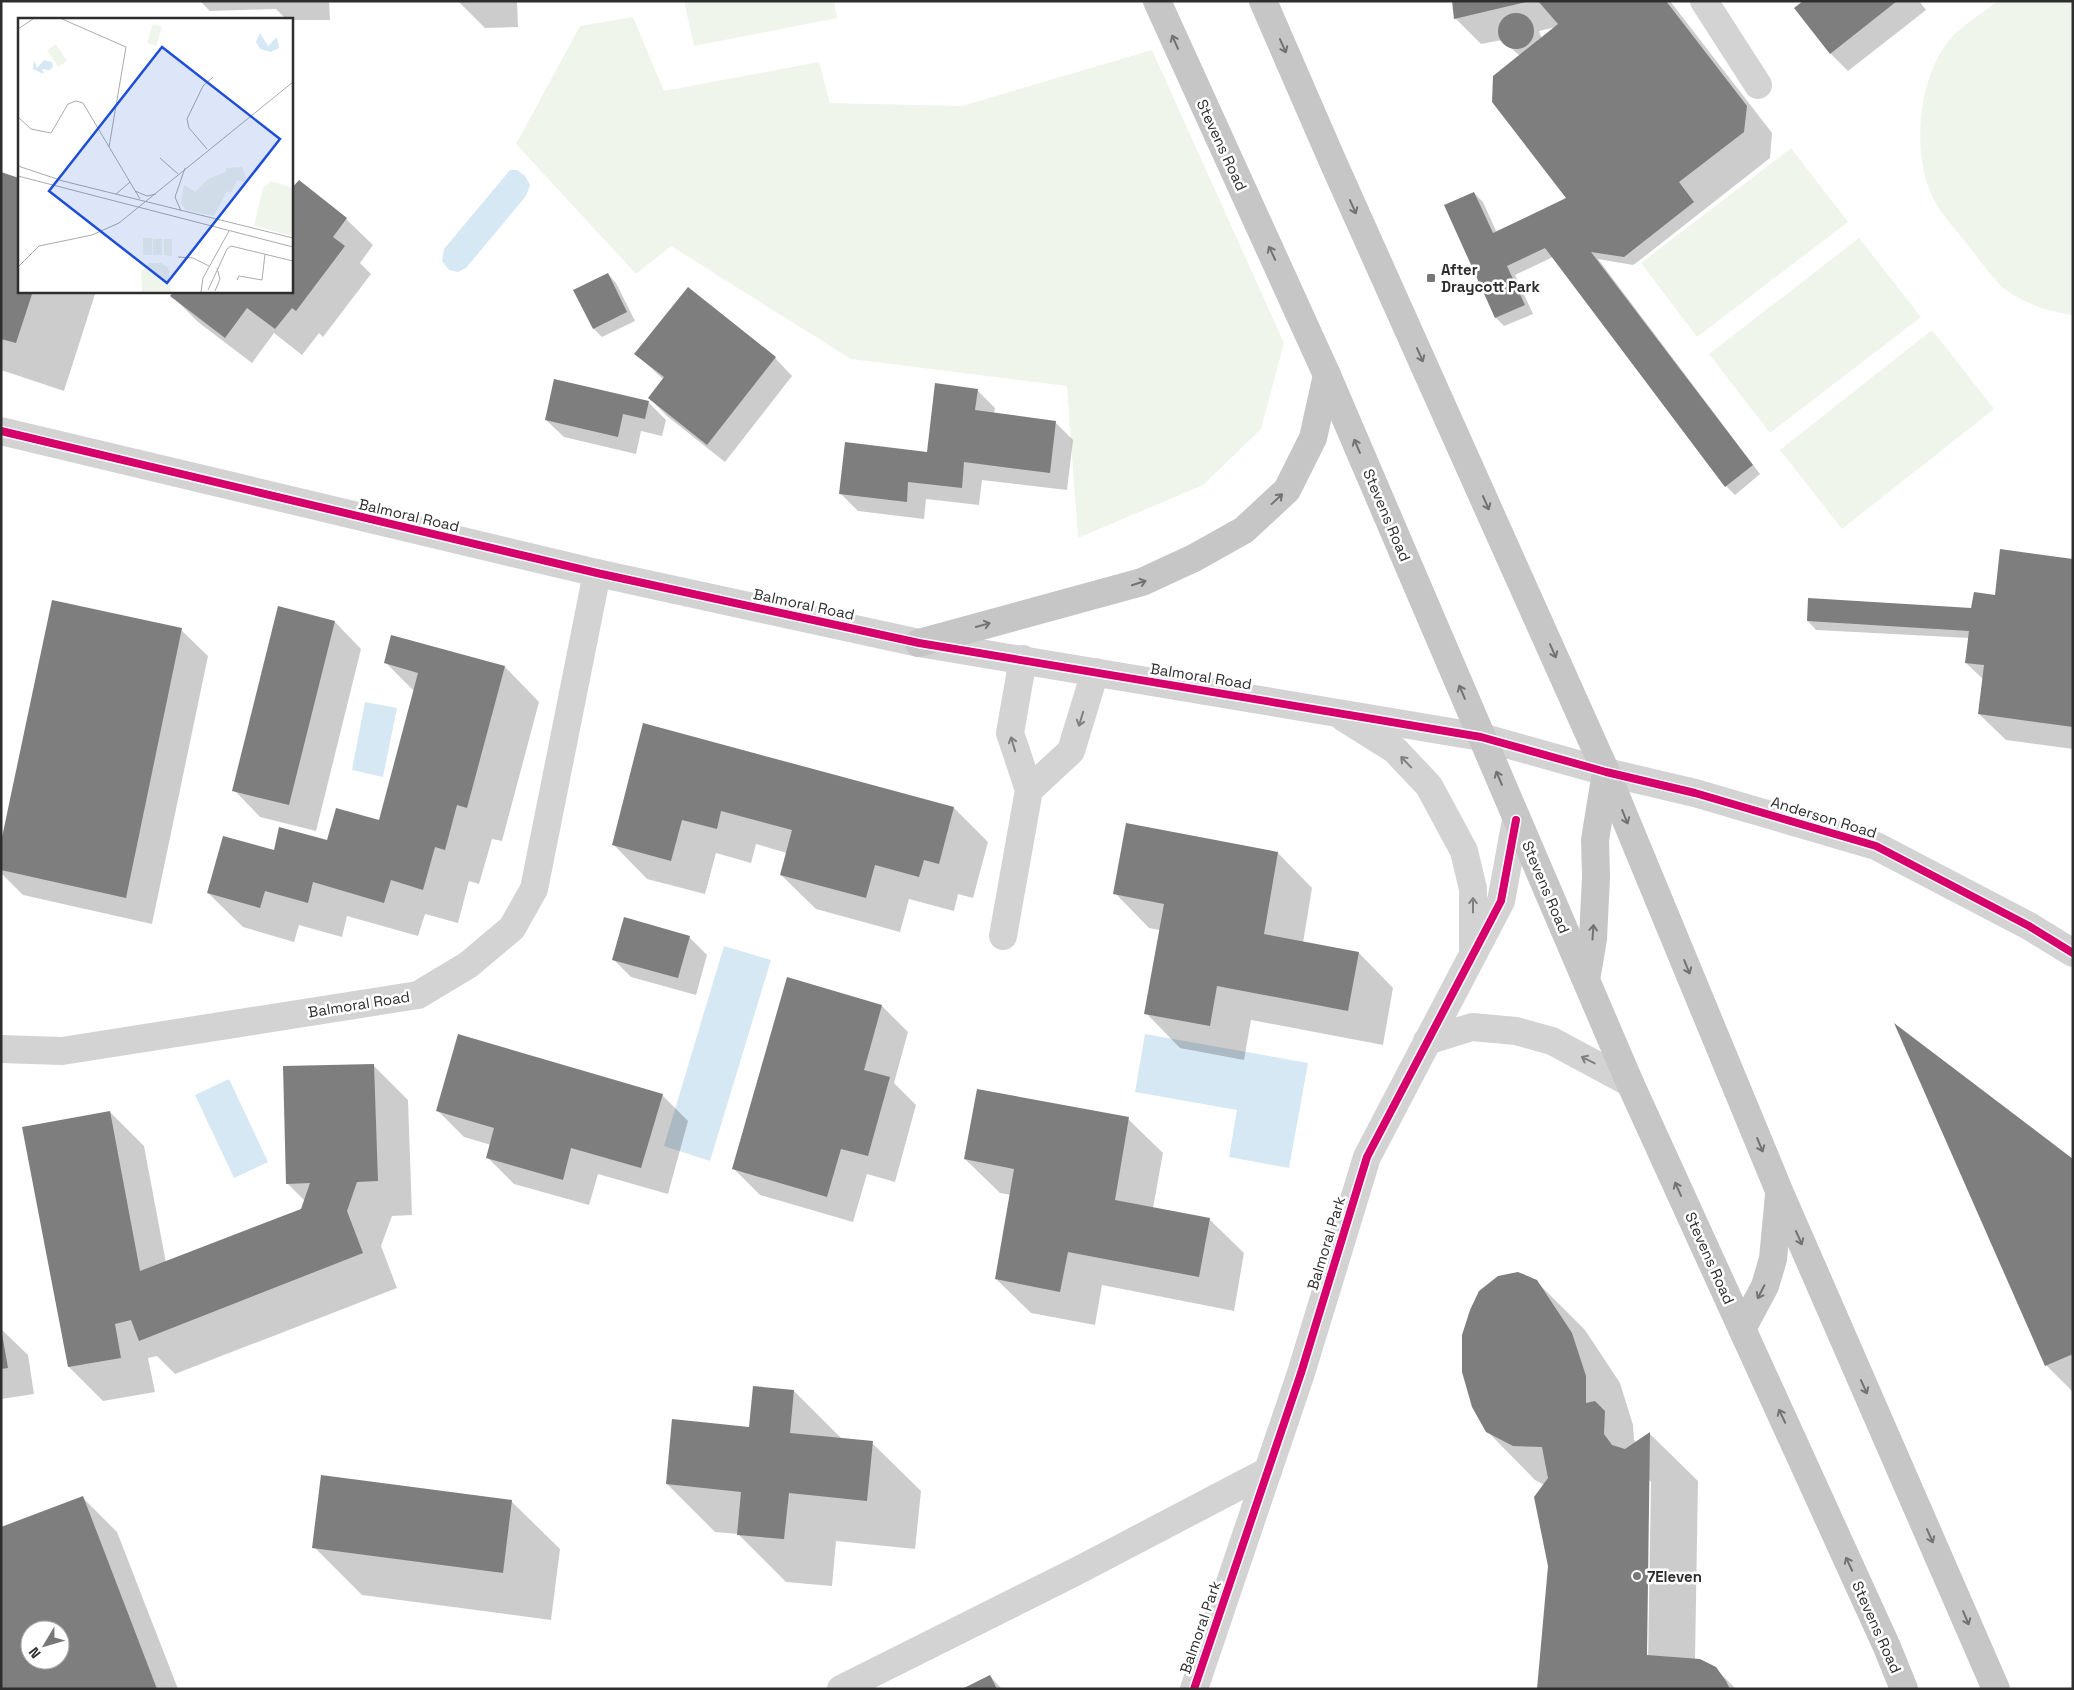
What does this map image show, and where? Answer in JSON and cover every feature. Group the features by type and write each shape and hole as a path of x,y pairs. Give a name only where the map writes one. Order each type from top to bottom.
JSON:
{"main road":[{"name":"Stevens Road","path":"1157,1 1327,375 1630,1083 1879,1629 1904,1689"},
{"path":"1263,1 1606,772 1780,1194 1996,1689"},
{"path":"919,642 1142,582 1194,558 1244,530 1287,490 1314,438 1327,375"},
{"path":"1586,980 1593,939 1596,877 1595,840 1606,772"},
{"path":"1742,1329 1764,1286 1773,1259 1780,1194"}],"street":[{"path":"1704,1 1758,85"},
{"name":"Balmoral Road","path":"1,431 597,573 919,642 1481,737 1606,772"},
{"name":"Balmoral Road","path":"1,1049 62,1051 418,995 468,965 512,928 534,889 597,573"},
{"path":"1003,936 1029,790 1010,733 1023,659"},
{"path":"1029,790 1071,751 1095,672"},
{"path":"1334,712 1395,750 1430,786 1464,851 1473,889 1473,954"},
{"name":"Anderson Road","path":"1606,772 1696,793 1876,846 2029,926 2073,953"},
{"name":"Balmoral Park","path":"1194,1689 1301,1373 1367,1157 1501,901 1516,820"},
{"path":"1427,1041 1472,1027 1516,1031 1552,1041 1630,1083"},
{"path":"842,1689 1077,1571 1268,1470"}],"shaded area":[{"path":"684,1 834,1 837,18 694,46"},
{"path":"1998,1 2073,1 2073,315 2054,312 2034,305 2015,296 2000,285 1942,213 1933,199 1924,173 1920,133 1925,92 1931,72 1954,34"},
{"path":"633,17 664,91 819,62 830,103 962,106 1152,50 1284,343 1261,429 1203,485 1078,538 1067,386 851,359 671,246 636,274 516,144 580,26"},
{"path":"1791,148 1848,222 1697,337 1641,263"},
{"path":"1859,238 1921,317 1770,433 1709,354"},
{"path":"1932,330 1994,409 1842,529 1780,450"}],"water":[{"path":"510,170 517,170 525,176 530,185 526,196 466,268 458,272 449,270 442,261 444,249"},
{"path":"365,702 397,708 383,777 352,770"},
{"path":"724,946 771,960 710,1161 664,1146"},
{"path":"1145,1034 1308,1063 1289,1168 1229,1157 1237,1110 1135,1092"},
{"path":"229,1079 268,1162 234,1178 195,1095"}],"building":[{"path":"1452,1 1526,1 1526,2 1454,19"},
{"path":"1538,1 1666,1 1747,106 1744,132 1679,182 1694,202 1624,257 1591,252 1753,465 1725,487 1545,248 1507,266 1525,305 1495,318 1444,205 1474,192 1493,233 1566,198 1492,102 1493,76 1558,24"},
{"path":"1803,1 1897,1 1830,54 1794,8"},
{"path":"1516,13 1523,14 1529,18 1533,24 1533,38 1529,44 1523,48 1516,49 1509,48 1503,44 1499,38 1498,31 1499,24 1503,18 1509,14"},
{"path":"1,172 18,178 18,292 33,292 16,343 1,339"},
{"path":"299,180 347,218 333,237 345,246 296,311 292,308 275,329 247,308 225,338 170,296 173,292 292,292 292,188"},
{"path":"608,273 627,312 593,329 573,290"},
{"path":"688,287 776,357 707,445 648,398 664,377 634,354"},
{"path":"554,379 649,401 645,419 623,414 618,437 545,420"},
{"path":"935,383 978,389 975,410 1056,421 1050,473 964,462 962,488 908,482 907,502 839,494 845,442 927,452"},
{"path":"2000,549 2073,559 2073,727 1978,714 1984,665 1965,663 1969,631 1807,621 1808,598 1971,608 1974,592 1995,595"},
{"path":"52,600 182,628 126,898 1,870 1,842"},
{"path":"278,606 335,621 289,805 232,791"},
{"path":"391,635 505,666 467,808 457,805 445,850 435,847 423,890 391,880 384,903 313,882 308,903 265,891 260,908 207,893 223,836 274,850 279,827 327,840 336,808 379,820 418,673 384,663"},
{"path":"643,723 954,807 939,864 924,860 919,877 875,865 866,898 780,875 792,830 721,811 717,829 682,820 671,861 612,845"},
{"path":"1126,823 1278,852 1264,934 1359,952 1348,1011 1217,986 1210,1026 1144,1014 1164,904 1113,894"},
{"path":"624,917 690,936 678,978 612,960"},
{"path":"787,977 882,1005 864,1070 890,1077 868,1156 841,1149 827,1197 732,1169"},
{"path":"1894,1023 2073,1159 2073,1354 2045,1366"},
{"path":"458,1034 663,1094 641,1168 571,1148 563,1180 486,1158 494,1128 436,1111"},
{"path":"374,1064 378,1181 357,1182 347,1211 363,1253 139,1341 131,1320 115,1324 121,1358 68,1367 22,1127 110,1111 140,1271 301,1209 310,1183 286,1184 283,1066"},
{"path":"977,1089 1129,1117 1115,1200 1210,1218 1199,1277 1068,1252 1060,1292 995,1279 1014,1169 964,1159"},
{"path":"1518,1272 1537,1280 1572,1333 1586,1376 1586,1403 1595,1401 1605,1411 1604,1434 1612,1445 1625,1449 1650,1432 1647,1655 1700,1659 1716,1667 1730,1689 1537,1689 1548,1566 1534,1497 1548,1478 1542,1447 1513,1446 1486,1432 1472,1407 1462,1372 1462,1335 1470,1310 1479,1291 1498,1276"},
{"path":"1,1328 8,1368 1,1369"},
{"path":"753,1386 794,1390 790,1433 873,1441 867,1501 789,1493 784,1539 737,1535 741,1492 666,1484 672,1419 749,1427"},
{"path":"321,1475 512,1500 503,1573 312,1548"},
{"path":"83,1496 157,1689 1,1689 1,1527"},
{"path":"990,1675 997,1689 962,1689"}],"cycle path":[{"path":"1,431 597,573 919,643 1481,737 1606,772 1695,793 1876,846 2029,926 2073,953"},
{"path":"1194,1689 1301,1373 1367,1157 1501,901 1516,820"}],"place":[{"name":"After Draycott Park","path":"1431,278"},
{"name":"7Eleven","path":"1637,1576"}]}
